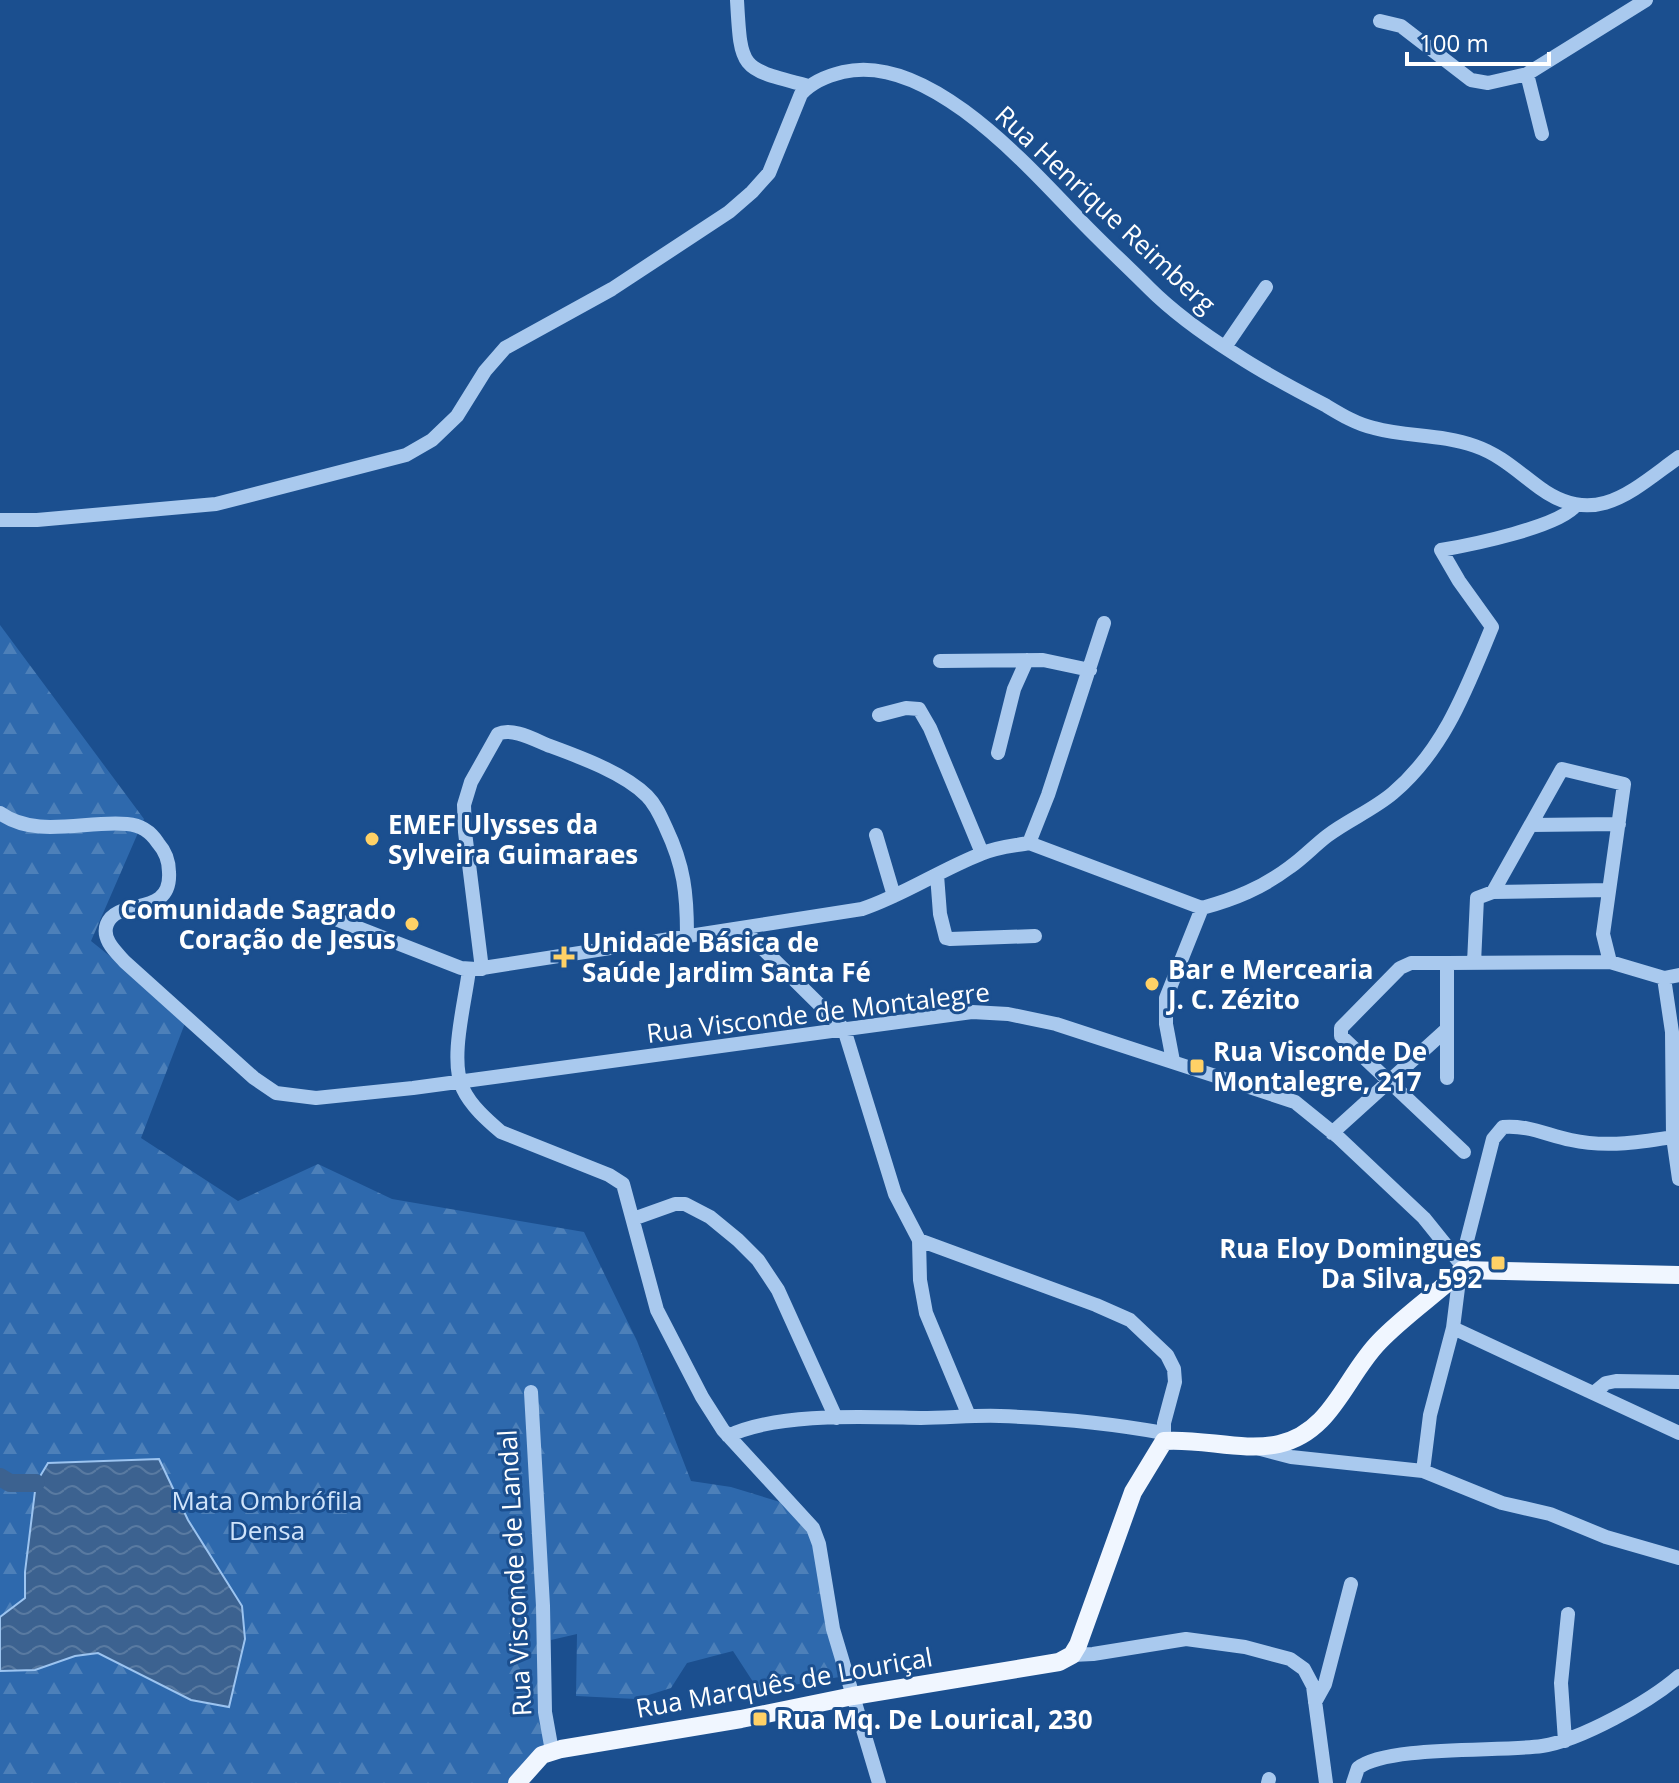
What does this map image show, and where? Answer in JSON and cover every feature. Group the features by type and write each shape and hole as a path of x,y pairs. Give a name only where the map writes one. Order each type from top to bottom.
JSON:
{"main road":[{"path":"1072,1655 1096,1598 1133,1492 1164,1437 1256,1447 1291,1441 1311,1431 1331,1410 1379,1342 1462,1267 1679,1275"},
{"name":"Rua Marquês de Louriçal","path":"552,1751 1027,1668 1059,1662 1072,1655"},
{"path":"517,1783 542,1755 552,1751"}],"street":[{"path":"737,0 740,47 748,65 773,77 809,86"},
{"path":"1380,21 1401,26 1475,82 1504,80 1527,74 1646,0"},
{"name":"Rua Henrique Reimberg","path":"809,86 851,70 880,72 916,82 995,134 1172,309 1225,347 1282,382 1363,425 1441,436 1482,448 1504,459 1541,489 1576,505"},
{"path":"1527,74 1542,134"},
{"path":"0,520 37,520 216,504 390,461 420,448 457,416 485,371 505,348 612,289 716,221 752,192 769,173 789,119 801,94 809,86"},
{"path":"1225,347 1266,287"},
{"path":"338,920 475,969 862,909 982,853 1029,843 1202,908 1237,898 1260,888 1331,833 1385,799 1412,775 1448,727 1492,627 1441,550 1544,524 1561,518 1576,505 1605,505 1619,499 1679,457"},
{"path":"1029,843 1048,795 1104,623"},
{"path":"940,661 1027,660 1066,663 1090,670"},
{"path":"998,753 1014,689 1027,660"},
{"path":"879,715 913,707 924,715 982,853"},
{"path":"687,935 683,870 666,828 649,798 593,763 533,740 503,731 498,734 478,767 464,805 475,969 458,1060 459,1080 475,1107 501,1132 609,1175 623,1184 657,1310 702,1397 728,1436 813,1528 819,1544 833,1629 879,1783"},
{"path":"1493,892 1562,769 1624,784 1603,934 1610,962"},
{"name":"Rua Visconde de Montalegre","path":"0,813 31,825 119,823 135,825 148,832 168,862 169,882 155,901 126,910 107,923 111,946 254,1078 276,1093 316,1098 993,1011 1056,1024 1295,1102 1424,1218 1462,1267"},
{"path":"1531,825 1619,824"},
{"path":"876,835 894,896"},
{"path":"937,875 940,914 946,938 1035,936"},
{"path":"1474,963 1477,898 1493,892 1609,890"},
{"path":"1173,1061 1166,1024 1166,998 1202,908"},
{"path":"743,929 844,1029 895,1194 919,1240 920,1280 926,1313 969,1416"},
{"path":"1464,1152 1341,1036 1341,1028 1400,968 1411,963 1610,962 1672,976 1679,1179"},
{"path":"1447,963 1447,1078"},
{"path":"1332,1133 1447,1029"},
{"path":"1423,1471 1430,1415 1453,1328 1462,1267 1493,1139 1503,1127 1526,1127 1572,1141 1602,1144 1676,1136"},
{"path":"633,1219 680,1204 694,1207 738,1240 769,1274 800,1334 836,1418"},
{"path":"728,1436 759,1427 836,1418 969,1416 1073,1420 1164,1437 1167,1405 1174,1387 1174,1369 1167,1355 1130,1320 919,1240"},
{"path":"1453,1328 1679,1433"},
{"path":"1595,1392 1606,1383 1616,1381 1679,1382"},
{"name":"Rua Visconde de Landal","path":"531,1392 543,1606 545,1712 552,1751"},
{"path":"1256,1447 1291,1457 1423,1471 1502,1503 1550,1514 1606,1537 1679,1558"},
{"path":"1315,1702 1325,1684 1351,1584"},
{"path":"1565,1741 1561,1683 1568,1614"},
{"path":"1072,1655 1186,1639 1270,1652 1290,1659 1304,1669 1313,1686 1326,1783"},
{"path":"1353,1783 1358,1768 1373,1760 1429,1752 1538,1747 1565,1741 1610,1720 1679,1676"}],"green space":[{"name":"Mata Ombrófila Densa","path":"0,625 144,819 91,941 187,1018 141,1138 238,1201 318,1164 392,1199 584,1232 637,1341 691,1481 731,1487 793,1506 810,1524 845,1676 759,1691 733,1651 687,1663 671,1688 636,1699 576,1696 577,1634 551,1640 531,1419 545,1756 515,1783 0,1783"}],"water":[{"path":"159,1459 188,1520 242,1606 245,1639 229,1707 191,1700 98,1653 75,1656 35,1670 0,1671 0,1617 25,1598 25,1572 36,1483 48,1463"}],"waterway":[{"path":"0,1477 10,1483 36,1483"}],"place":[{"name":"EMEF Ulysses da Sylveira Guimaraes","path":"372,839"},
{"name":"Comunidade Sagrado Coração de Jesus","path":"412,924"},
{"name":"Unidade Básica de Saúde Jardim Santa Fé","path":"564,957"},
{"name":"Bar e Mercearia J. C. Zézito","path":"1152,984"},
{"name":"Rua Visconde De Montalegre, 217","path":"1197,1066"},
{"name":"Rua Eloy Domingues Da Silva, 592","path":"1498,1263"},
{"name":"Rua Mq. De Lourical, 230","path":"760,1719"}]}
